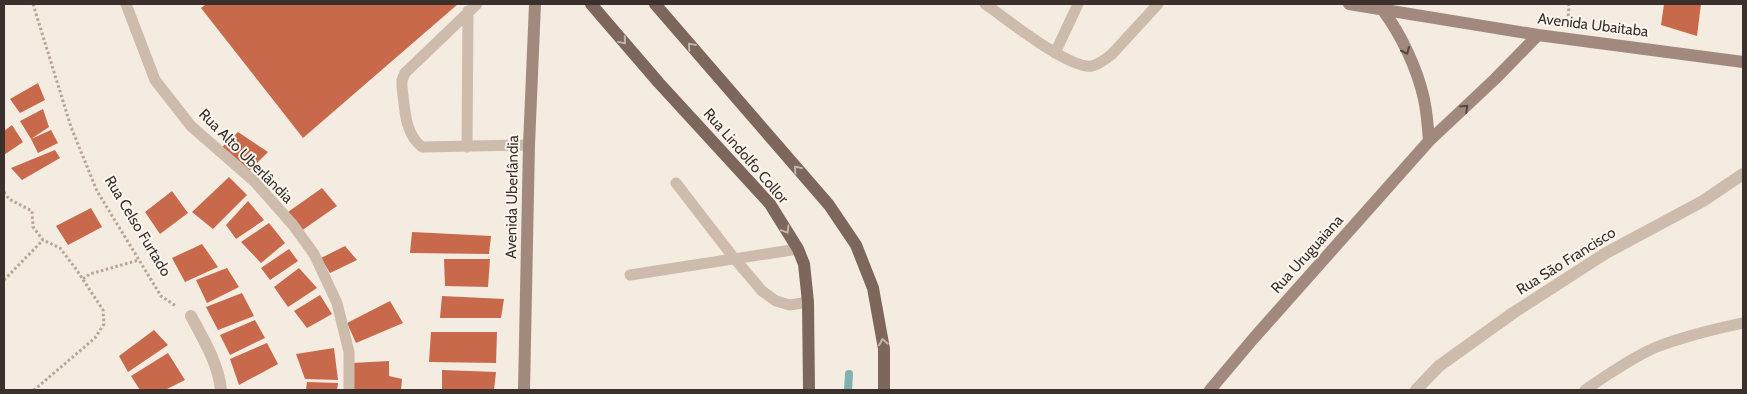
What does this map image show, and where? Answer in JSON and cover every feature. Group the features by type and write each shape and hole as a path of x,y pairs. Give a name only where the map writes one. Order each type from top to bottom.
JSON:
{"main road":[{"name":"Rua Lindolfo Collor","path":"591,4 659,83 770,204 798,250 804,264 808,302 809,390"},
{"name":"Rua Lindolfo Collor","path":"655,4 829,205 856,245 872,288 884,349 884,390"}],"street":[{"name":"Avenida Uberlândia","path":"524,390 529,144 535,4"},
{"name":"Avenida Ubaitaba","path":"1349,4 1538,35 1743,62"},
{"path":"1382,9 1394,24 1414,70 1423,97 1429,141"},
{"name":"Rua Uruguaiana","path":"1210,390 1429,141 1495,79 1538,35"},
{"name":"Rua São Francisco","path":"1416,390 1439,366 1512,313 1606,254 1703,201 1743,174"},
{"path":"191,316 208,348 219,376 221,390"}],"lane":[{"name":"Rua Alto Uberlândia","path":"126,4 155,80 191,126 254,181 293,225 314,254 337,303 349,352 349,390"},
{"path":"985,4 1055,53 1084,66 1092,66 1112,54 1158,4"},
{"path":"1055,53 1078,4"},
{"path":"467,147 473,8"},
{"path":"473,8 405,73 402,80 409,133 422,147 529,144"},
{"path":"676,183 762,291 776,301 790,305 808,302"},
{"path":"630,275 734,258 798,250"},
{"path":"1585,390 1609,373 1654,348 1743,323"}],"path":[{"name":"Rua Celso Furtado","path":"33,4 70,127 96,192 161,296 191,316"},
{"path":"4,192 9,199 32,211 33,227 43,240 60,248 103,310 104,324 94,338 34,390"},
{"path":"4,280 43,240"},
{"path":"82,279 90,274 138,260"}],"building":[{"path":"206,4 458,4 303,138 201,8"},
{"path":"1664,4 1701,4 1697,36 1661,25"},
{"path":"38,83 45,100 20,113 10,99"},
{"path":"43,109 49,127 31,139 20,121"},
{"path":"12,125 23,142 4,155 4,131"},
{"path":"51,130 58,143 38,153 31,139"},
{"path":"238,132 268,152 248,172 221,148"},
{"path":"55,150 60,158 22,180 11,168"},
{"path":"229,177 247,195 213,229 192,212"},
{"path":"322,188 337,206 301,231 288,212"},
{"path":"172,191 188,213 160,234 145,212"},
{"path":"248,201 264,220 236,239 226,225"},
{"path":"91,208 102,227 68,245 56,226"},
{"path":"269,223 285,243 261,263 241,242"},
{"path":"412,232 491,236 489,254 410,253"},
{"path":"202,244 218,267 185,282 172,258"},
{"path":"345,246 357,260 330,273 321,258"},
{"path":"289,249 298,261 270,280 261,268"},
{"path":"444,259 490,259 488,287 445,286"},
{"path":"227,268 239,287 207,303 196,280"},
{"path":"299,268 317,288 288,307 274,287"},
{"path":"242,293 254,316 218,330 206,307"},
{"path":"320,295 332,314 307,328 294,311"},
{"path":"442,296 504,299 501,318 440,318"},
{"path":"390,301 403,323 356,343 347,323"},
{"path":"255,320 265,338 230,355 220,335"},
{"path":"154,330 168,345 128,372 119,356"},
{"path":"431,332 497,332 496,363 429,362"},
{"path":"267,343 278,364 239,385 230,359"},
{"path":"334,348 338,380 305,379 296,354"},
{"path":"168,353 185,380 165,390 140,390 131,376"},
{"path":"389,361 389,376 402,379 401,390 353,390 352,363"},
{"path":"442,370 496,372 494,390 442,390"},
{"path":"307,382 338,383 337,390 306,390"}],"waterway":[{"path":"848,390 849,374"}]}
